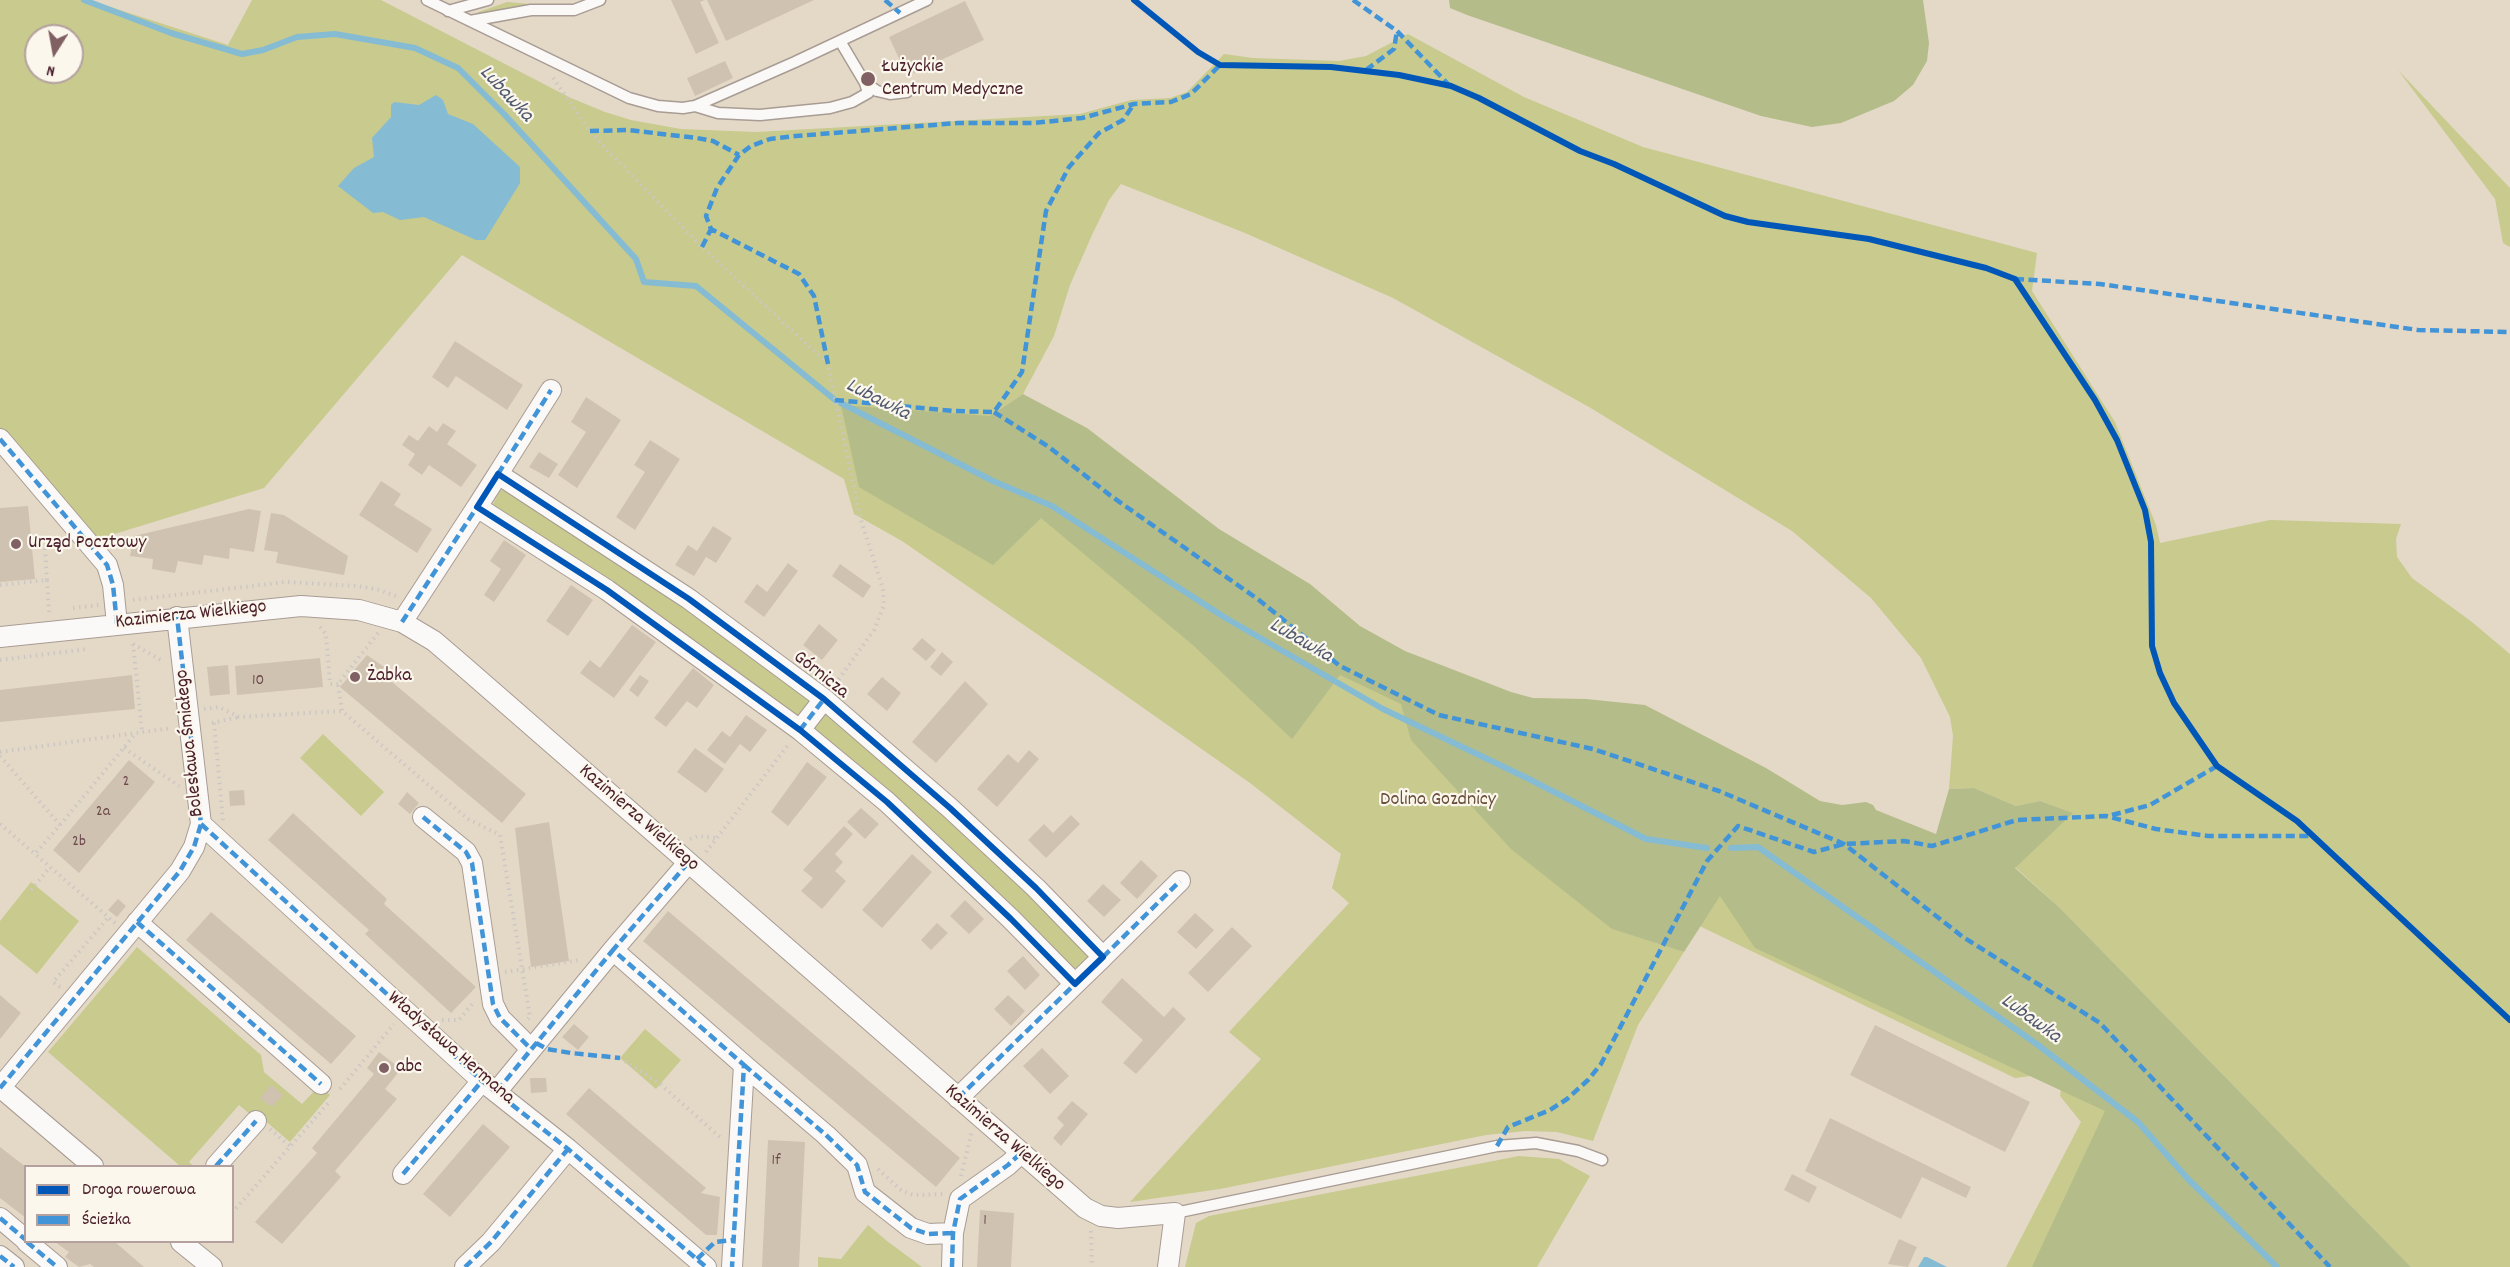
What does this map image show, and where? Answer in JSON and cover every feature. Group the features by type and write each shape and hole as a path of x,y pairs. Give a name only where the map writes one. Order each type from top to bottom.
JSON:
{"street":[{"path":"402,622 551,390"},
{"path":"0,439 107,565 113,585 117,624"},
{"name":"Górnicza","path":"498,474 689,599 824,699 951,808 1036,888 1103,957"},
{"path":"477,507 607,590 708,661 800,730 887,801 1075,984"},
{"name":"Kazimierza Wielkiego","path":"0,637 177,617 302,606 359,610 402,622 434,641 462,665 1020,1154 1085,1208 1101,1216 1118,1218 1175,1213"},
{"name":"Bolesława Śmiałego","path":"0,1087 180,871 194,847 201,824 177,617"},
{"path":"800,730 824,699"},
{"path":"423,817 466,852 472,863 493,1004 500,1018 531,1049"},
{"name":"Władysława Hermana","path":"201,824 405,1012 706,1267"},
{"path":"403,1174 490,1086 531,1049 688,863"},
{"path":"958,1098 1180,881"},
{"path":"137,922 321,1084"},
{"path":"613,950 826,1135 857,1165 865,1192 911,1228 928,1234 953,1233"},
{"path":"732,1267 744,1065"},
{"path":"0,1087 91,1165"},
{"path":"218,1165 256,1121"},
{"path":"465,1267 491,1242 568,1149"},
{"path":"952,1267 953,1233 960,1199 1008,1166 1020,1154"},
{"path":"1168,1267 1175,1213"},
{"path":"0,1218 24,1239"},
{"path":"28,1243 57,1267"},
{"path":"182,1243 212,1267"},
{"path":"0,1256 14,1267"}],"lane":[{"path":"427,0 629,98 672,108 695,106 927,0"},
{"path":"448,11 488,0"},
{"path":"470,21 553,5 581,8 600,0"},
{"path":"695,106 705,111 737,116 830,108 852,102 868,93 865,83 840,41"},
{"path":"865,83 877,91 890,94 907,92"},
{"path":"1175,1213 1497,1146 1536,1143 1578,1151 1602,1160"}],"path":[{"path":"547,68 590,131 607,150 702,247 828,364 861,520 883,589 884,605 874,630 824,699"},
{"path":"49,612 45,546 51,540 85,539"},
{"path":"0,585 47,580"},
{"path":"125,601 197,591"},
{"path":"312,627 320,627 326,634 330,684 338,684"},
{"path":"188,723 213,723 239,717 342,711 338,684 375,638"},
{"path":"123,645 141,643"},
{"path":"133,644 170,666 168,657"},
{"path":"35,854 139,732 133,644"},
{"path":"0,660 91,649"},
{"path":"0,754 176,727 219,707 239,717"},
{"path":"213,723 224,816 223,831"},
{"path":"706,852 800,730"},
{"path":"124,748 182,788 182,782"},
{"path":"0,754 60,825"},
{"path":"0,824 96,908"},
{"path":"690,838 698,836 717,838"},
{"path":"31,890 50,867"},
{"path":"489,974 590,959"},
{"path":"438,1020 459,1020 477,998"},
{"path":"234,1211 405,1012"},
{"path":"620,1058 659,1083 726,1141"},
{"path":"960,1199 962,1167 974,1125"},
{"path":"275,1133 290,1146"}],"green space":[{"path":"0,0 89,0 228,45 252,0 381,0 571,98 605,112 631,120 681,129 756,132 1080,114 1131,100 1170,98 1187,92 1224,54 1253,58 1339,61 1366,56 1408,34 1524,97 1643,147 2037,253 2032,291 2115,422 2156,525 2160,543 2270,520 2401,524 2396,539 2397,557 2412,578 2472,622 2510,654 2510,1267 2411,1267 2060,908 2015,867 2072,813 2040,801 2016,806 1974,788 1949,789 1953,736 1950,717 1921,658 1871,598 1792,531 1589,407 1393,298 1245,233 1121,184 1109,200 1092,235 1070,285 1054,336 1023,394 990,416 973,416 1066,450 1251,565 1413,679 1511,709 1640,724 1819,819 1959,884 2127,1002 2151,1029 2199,1097 2242,1150 2375,1267 2006,1267 2081,1122 2060,1096 2064,1069 2056,1064 2048,1074 2015,1078 1685,919 1603,921 1613,929 1684,952 1638,1025 1593,1141 1557,1132 1525,1131 1486,1135 1220,1189 1130,1202 1261,1059 1229,1032 1349,903 1332,888 1341,854 1250,783 1095,674 902,541 854,514 844,479 462,255 264,488 95,540 0,431"},
{"path":"1449,0 1923,0 1929,43 1927,61 1913,85 1894,101 1841,123 1812,127 1761,116 1467,15 1450,8"},
{"path":"507,2 531,4 492,13 476,13"},
{"path":"2398,70 2510,188 2510,247 2503,243 2495,199"},
{"name":"Dolina Gozdnicy","path":"1023,394 1087,428 1219,529 1310,584 1360,626 1405,651 1511,692 1533,698 1586,699 1645,705 1766,768 1820,801 1842,805 1866,802 1873,805 1876,810 1936,834 1949,789 1974,788 2016,806 2040,801 2073,813 2015,868 2060,908 2411,1267 2032,1267 2105,1111 1755,948 1720,896 1684,952 1612,929 1511,849 1411,740 1401,704 1340,675 1292,739 1194,646 1041,518 993,565 859,487 841,405 990,416"},
{"path":"506,488 631,567 812,700 798,718 492,506 500,491"},
{"path":"826,712 1002,864 1089,956 1086,960 1073,970 814,729 814,724"},
{"path":"323,734 384,792 361,816 300,758"},
{"path":"31,882 79,921 37,974 0,944 0,921"},
{"path":"137,947 261,1055 264,1072 302,1104 319,1086 330,1095 290,1142 255,1112 251,1115 239,1105 189,1162 192,1165 179,1165 48,1052"},
{"path":"645,1029 681,1060 656,1089 620,1058"},
{"path":"1519,1156 1559,1159 1590,1176 1537,1267 1185,1267 1196,1223 1209,1216"},
{"path":"868,1225 922,1267 818,1267 818,1257 841,1259"}],"water":[{"path":"436,95 443,100 448,114 473,124 520,167 520,183 485,240 476,240 424,217 400,220 383,212 373,213 338,186 354,168 374,157 372,138 391,117 391,105 394,102 419,105"},
{"path":"1924,1257 1927,1257 1947,1267 1918,1267"}],"building":[{"path":"671,0 705,0 700,2 719,43 696,54"},
{"path":"707,0 814,0 726,41"},
{"path":"965,1 984,40 907,76 889,37"},
{"path":"725,61 733,78 695,96 687,78"},
{"path":"455,341 523,385 507,410 456,376 448,388 432,377"},
{"path":"586,397 621,420 577,488 558,475 586,432 571,422"},
{"path":"443,423 456,431 447,444 477,465 461,487 429,465 422,475 408,465 415,454 402,445 409,435 418,441 429,426 437,432"},
{"path":"650,440 680,459 635,530 616,517 645,472 634,465"},
{"path":"539,452 558,464 549,478 529,467"},
{"path":"381,481 401,494 394,505 432,529 417,553 359,515"},
{"name":"Urząd Pocztowy","path":"28,506 35,579 0,582 0,508"},
{"path":"249,509 261,511 254,552 230,548 229,559 204,555 202,565 178,561 175,573 152,569 153,559 130,556 134,536"},
{"path":"271,513 284,515 348,556 344,575 276,563 278,552 264,550"},
{"path":"713,526 732,538 716,563 706,557 694,576 675,565 688,545 697,551"},
{"path":"504,540 526,555 494,602 484,595 501,569 490,561"},
{"path":"788,563 798,571 764,617 744,602 757,584 767,592"},
{"path":"840,564 871,586 863,598 832,576"},
{"path":"571,585 593,600 568,636 546,621"},
{"path":"819,624 838,640 822,660 803,645"},
{"path":"632,625 656,642 614,698 580,673 590,660 600,668"},
{"path":"922,638 936,650 926,661 912,649"},
{"path":"942,652 953,662 941,676 930,667"},
{"path":"367,655 384,667 380,672 526,794 502,823 340,687"},
{"path":"320,658 323,687 237,695 235,666"},
{"path":"228,665 230,694 210,696 207,667"},
{"path":"693,668 714,685 697,708 687,701 666,727 654,718"},
{"path":"132,675 135,709 0,722 0,690"},
{"path":"640,675 649,681 638,697 629,690"},
{"path":"882,677 901,693 887,711 867,694"},
{"path":"965,681 988,704 936,763 912,742"},
{"path":"746,715 767,730 750,752 740,744 725,764 707,750 722,731 730,737"},
{"path":"695,748 724,769 706,793 677,772"},
{"path":"1029,750 1039,759 997,807 977,789 1008,754 1018,763"},
{"path":"129,760 155,782 79,873 53,850"},
{"path":"807,762 827,777 788,826 771,812"},
{"path":"244,790 245,805 230,806 229,791"},
{"path":"407,792 419,803 410,814 398,804"},
{"path":"861,808 879,824 865,839 847,822"},
{"path":"293,813 387,899 384,904 476,987 451,1013 365,934 369,930 268,840"},
{"path":"1071,815 1080,824 1046,858 1028,840 1044,824 1053,833"},
{"path":"549,822 569,961 531,967 515,828"},
{"path":"844,826 853,834 835,854 843,862 835,871 846,881 822,909 801,891 813,878 803,870"},
{"path":"912,854 932,872 882,928 862,910"},
{"path":"1141,860 1158,876 1137,899 1120,883"},
{"path":"1103,884 1121,900 1104,917 1087,901"},
{"path":"118,899 126,906 117,917 108,910"},
{"path":"965,900 984,919 969,934 950,916"},
{"path":"668,911 960,1158 936,1187 643,941"},
{"path":"211,912 356,1036 331,1064 186,940"},
{"path":"1195,913 1214,930 1196,949 1177,932"},
{"path":"937,923 948,933 931,950 921,940"},
{"path":"1232,927 1252,946 1208,992 1188,973"},
{"path":"1023,956 1040,975 1025,990 1007,971"},
{"path":"1122,978 1164,1017 1173,1007 1186,1019 1136,1074 1123,1063 1143,1040 1101,1002"},
{"path":"0,995 21,1013 0,1039"},
{"path":"1008,995 1025,1011 1011,1026 994,1009"},
{"path":"574,1024 589,1037 578,1050 562,1037"},
{"path":"1875,1025 2030,1102 2005,1152 1850,1075"},
{"path":"1042,1048 1069,1076 1050,1094 1023,1066"},
{"path":"379,1052 401,1069 385,1089 397,1099 335,1171 341,1177 282,1244 255,1222 317,1153 312,1148 374,1074 367,1068"},
{"path":"530,1078 546,1078 547,1092 531,1093"},
{"path":"271,1085 283,1095 272,1107 260,1098"},
{"path":"589,1088 706,1188 701,1193 720,1197 717,1235 706,1235 566,1114"},
{"path":"1072,1101 1088,1114 1061,1146 1053,1138 1064,1125 1057,1118"},
{"path":"1830,1118 1971,1187 1966,1198 1922,1177 1901,1219 1805,1171"},
{"path":"483,1124 510,1147 450,1217 423,1194"},
{"path":"768,1140 805,1142 799,1267 762,1267"},
{"path":"0,1147 24,1165 24,1216 0,1198"},
{"path":"1792,1174 1817,1187 1809,1203 1784,1190"},
{"path":"980,1210 1014,1213 1011,1267 977,1267"},
{"path":"1899,1239 1917,1247 1908,1267 1888,1264"},
{"path":"56,1243 116,1243 144,1267 94,1267 90,1264 79,1267 65,1257 69,1252"}],"waterway":[{"name":"Lubawka","path":"84,0 171,33 242,54 263,50 297,37 335,34 415,48 458,68 504,114 636,259 644,282 696,286 835,400 993,481 1052,506 1224,617 1383,709 1527,778 1646,839 1707,848"},
{"name":"Lubawka","path":"1731,848 1758,847 2038,1045 2138,1122 2187,1178 2277,1267"}],"marked path":[{"path":"885,0 900,13"},
{"path":"1353,0 1397,31 1449,85"},
{"path":"1366,70 1394,49 1397,31"},
{"path":"828,364 814,296 799,274 711,229 706,216 717,188 739,155 751,146 770,139 958,123 1034,123 1082,118 1134,104 1171,102 1191,94 1220,65"},
{"path":"835,400 953,411 994,412 1022,372 1046,211 1069,167 1099,133 1123,120 1134,104"},
{"path":"590,131 628,130 697,138 713,141 739,155"},
{"path":"702,247 711,229"},
{"path":"2015,279 2100,284 2418,330 2510,332"},
{"path":"498,474 551,390"},
{"path":"994,412 1049,447 1111,496 1259,600 1340,666 1439,715 1593,749 1719,791 1844,844 1963,937 2100,1023 2330,1267"},
{"path":"0,439 107,565 113,585 117,624"},
{"path":"402,622 477,507"},
{"path":"0,1088 180,871 194,847 201,824 177,617"},
{"path":"800,730 824,699"},
{"path":"2112,815 2150,805 2217,766"},
{"path":"1497,1146 1508,1127 1550,1110 1567,1099 1588,1080 1601,1064 1707,861 1738,826 1814,852 1844,844 1904,841 1932,846 2017,820 2106,816 2156,829 2208,836 2313,836"},
{"path":"423,817 466,852 472,863 493,1004 500,1018 531,1049"},
{"path":"201,824 482,1081 568,1149 706,1267"},
{"path":"688,863 613,950 744,1065 732,1267"},
{"path":"1103,957 1180,881"},
{"path":"137,922 321,1084"},
{"path":"497,1091 613,950"},
{"path":"958,1098 1075,984"},
{"path":"536,1043 547,1049 620,1058"},
{"path":"744,1065 826,1135 857,1165 865,1192 911,1228 928,1234 953,1233"},
{"path":"403,1174 482,1081"},
{"path":"217,1165 256,1121"},
{"path":"465,1267 491,1242 568,1149"},
{"path":"952,1267 953,1233 960,1199 1020,1154"},
{"path":"0,1218 24,1238"},
{"path":"697,1259 715,1242 734,1240"},
{"path":"28,1243 57,1267"},
{"path":"0,1256 14,1267"}],"cycle path":[{"path":"1134,0 1198,52 1220,65 1331,67 1399,75 1451,86 1479,98 1580,151 1614,164 1725,216 1748,222 1869,239 1986,268 2015,279 2095,400 2117,440 2145,510 2151,542 2152,646 2160,673 2174,703 2217,766 2297,821 2510,1020"},
{"path":"498,474 689,599 824,699 950,808 1036,888 1103,957 1075,984 1011,919 887,802 800,730 607,590 477,507 498,474"}],"place":[{"name":"Łużyckie Centrum Medyczne","path":"868,79"},
{"name":"Urząd Pocztowy","path":"16,544"},
{"name":"Żabka","path":"355,677"},
{"name":"abc","path":"384,1068"}]}
